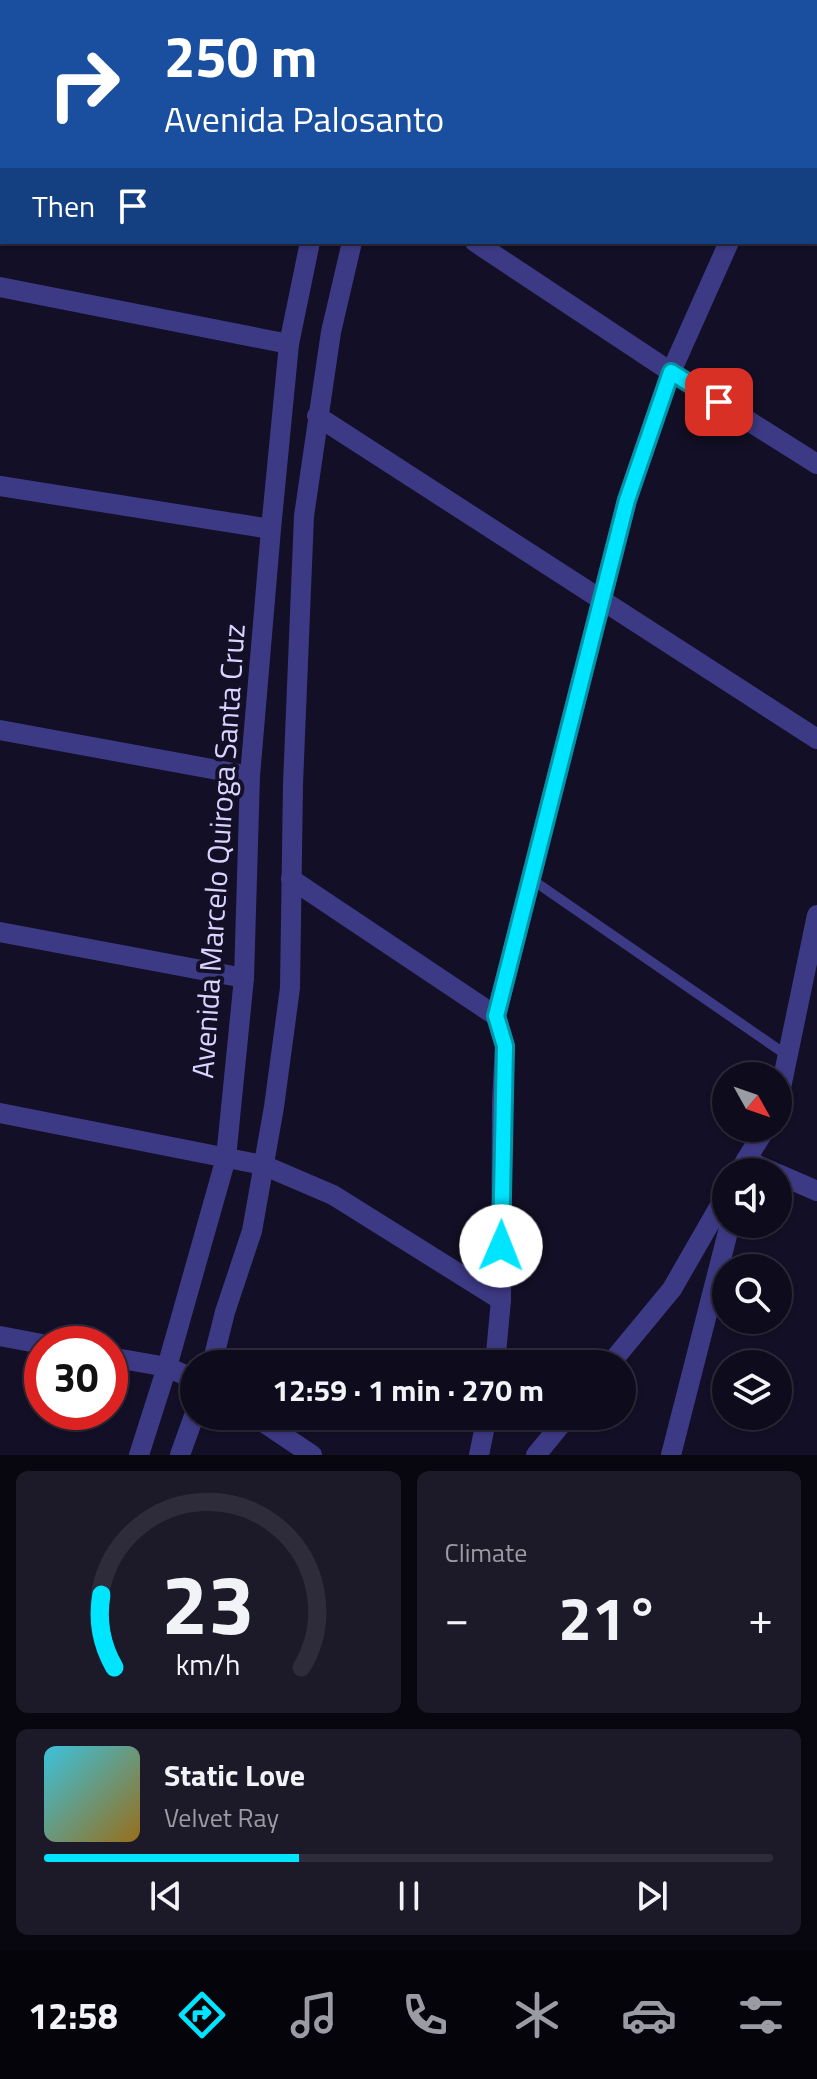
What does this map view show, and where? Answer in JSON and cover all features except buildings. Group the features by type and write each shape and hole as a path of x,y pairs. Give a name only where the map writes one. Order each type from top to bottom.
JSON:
{"street":[{"name":"Avenida Marcelo Quiroga Santa Cruz","path":"139,1455 226,1158 244,978 250,776 271,529 289,344 310,244"},
{"path":"216,1350 252,1231 274,1107 290,988 304,516 331,332 352,244"},
{"path":"478,244 817,464"},
{"path":"496,1350 501,1300 505,1046 496,1016 627,500 671,372 728,244"},
{"path":"0,287 289,344"},
{"path":"317,416 817,739"},
{"path":"0,486 271,529"},
{"path":"0,730 250,776"},
{"path":"291,879 496,1016"},
{"path":"788,1062 817,915"},
{"path":"0,932 244,978"},
{"path":"0,1113 263,1165 333,1195 501,1300"},
{"path":"792,1180 817,1191"},
{"path":"622,1350 672,1289 712,1219"},
{"path":"671,1455 726,1238"},
{"path":"0,1336 24,1341"},
{"path":"128,1360 167,1367 180,1373"},
{"path":"180,1455 189,1430"},
{"path":"275,1430 312,1455"},
{"path":"479,1455 484,1430"},
{"path":"536,1455 557,1430"}],"lane":[{"path":"530,878 789,1057"}],"route":[{"path":"501,1246 505,1046 496,1016 600,598 627,500 671,372 719,402"}]}
